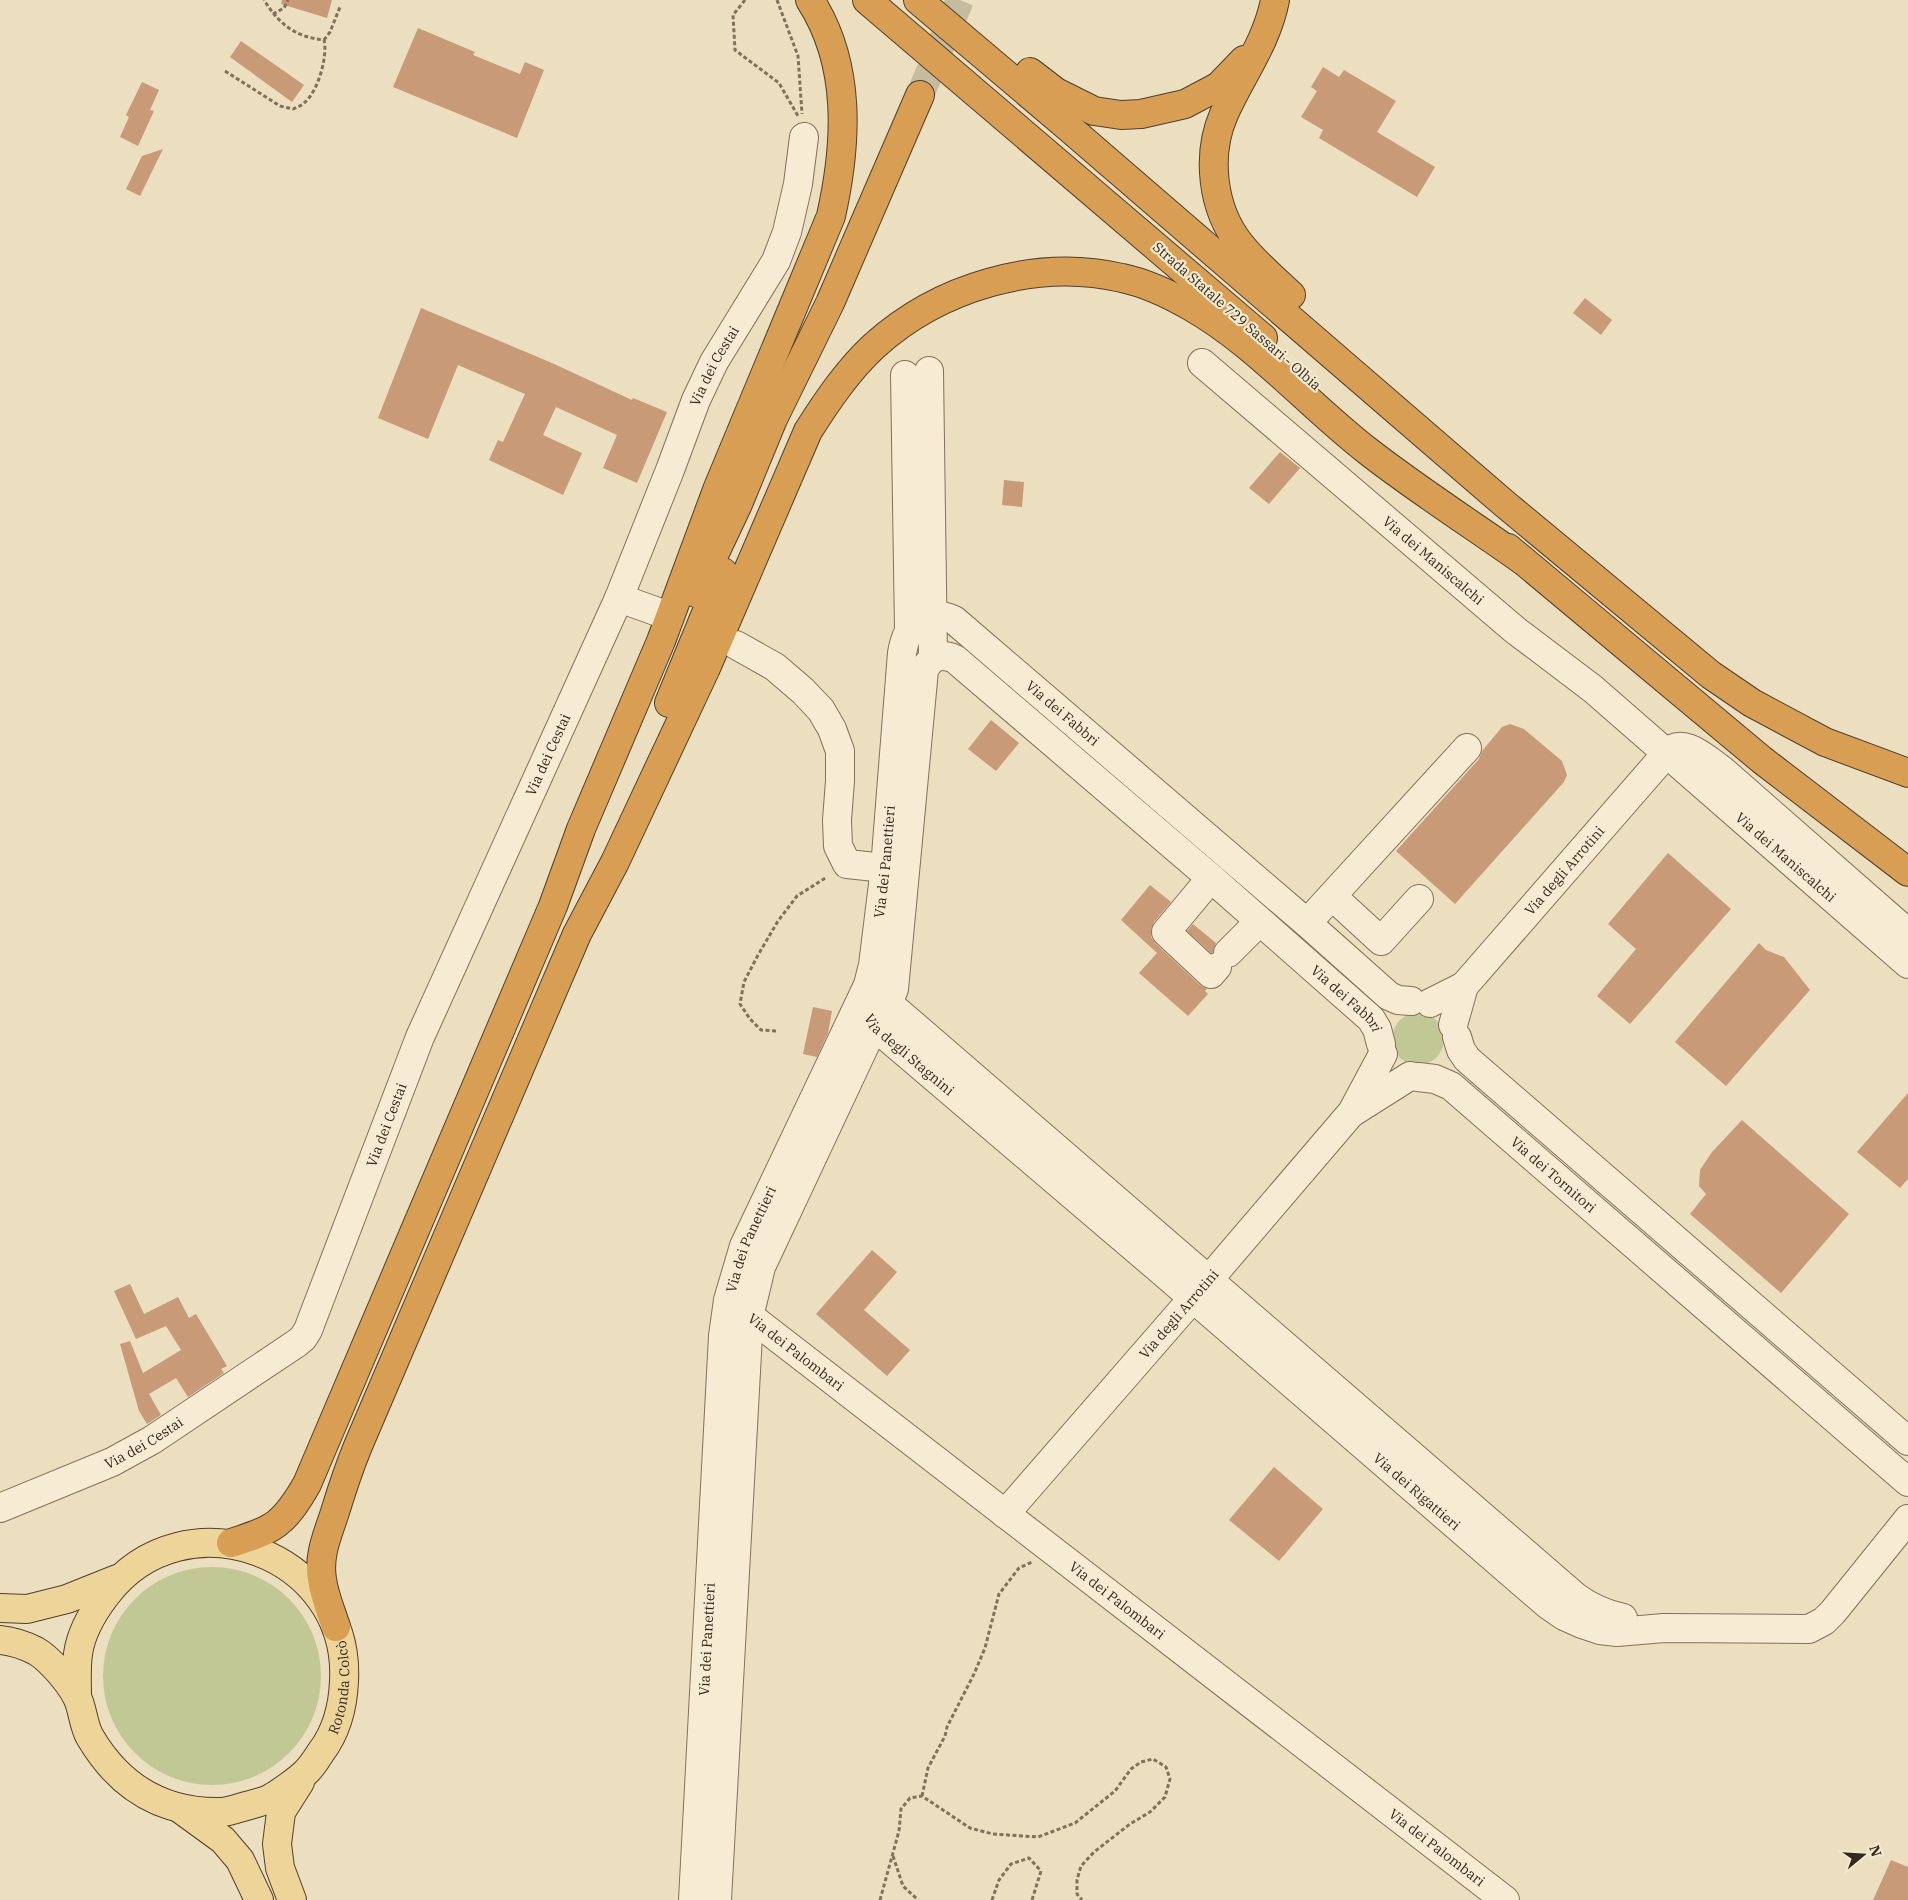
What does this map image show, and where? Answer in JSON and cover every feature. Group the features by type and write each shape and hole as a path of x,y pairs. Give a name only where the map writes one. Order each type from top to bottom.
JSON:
{"highway":[{"path":"231,1543 269,1530 283,1519 296,1504 308,1484 553,906 581,829 661,641 717,490 831,216 839,182 843,148 843,106 838,72 828,35 810,0"},
{"name":"Strada Statale 729 Sassari - Olbia","path":"867,0 1522,560 1762,760 1817,801"},
{"path":"918,0 1506,505 1711,675 1752,704 1825,742 1908,773"},
{"path":"946,0 1056,92 1094,111 1112,114 1141,114 1185,104 1218,86 1262,41"},
{"path":"1275,0 1272,19 1224,114 1217,133 1214,152 1214,174 1218,197 1225,218 1238,242 1254,260 1302,304 1443,450"},
{"path":"553,906 592,832 671,647 738,504 773,419 830,303 920,95"},
{"path":"577,934 615,862 706,668 808,431 829,399 873,347 896,328 949,298 1004,279 1031,274 1060,272 1089,273 1121,278 1142,283 1166,293 1192,307 1222,327 1368,452 1522,560"},
{"path":"336,1627 321,1578 321,1562 342,1486 577,934 604,856 786,423 830,303"},
{"path":"1856,754 1908,767"},
{"path":"1817,801 1908,856"},
{"path":"1817,801 1908,872"}],"main road":[{"name":"Rotonda Colcò","path":"200,1542 231,1543 260,1551 290,1568 316,1593 336,1627 345,1665 343,1704 330,1741 306,1772 269,1799 225,1812 179,1808 142,1794 111,1768 89,1735 77,1697 78,1654 92,1613 118,1579 142,1560 170,1548 200,1542"},
{"path":"0,1608 27,1609 59,1601 118,1579"},
{"path":"0,1640 8,1641 37,1652 58,1670 77,1697"},
{"path":"292,1900 280,1868 277,1844 281,1812 306,1772"},
{"path":"179,1808 223,1840 240,1860 259,1900"}],"street":[{"name":"Via dei Cestai","path":"0,1508 112,1462 152,1440 303,1338 308,1330 420,1036 619,598 696,400 710,369 776,261 787,232 798,184 804,131"},
{"name":"Via dei Maniscalchi","path":"1202,363 1515,630 1593,689 1907,961"},
{"name":"Via dei Panettieri","path":"693,1900 723,1336 728,1300 744,1246 861,1001 868,985 873,965 885,868 902,653 904,639 909,629 917,373 932,616"},
{"path":"619,598 658,612"},
{"path":"909,629 921,619 932,616 933,658"},
{"name":"Via dei Fabbri","path":"932,616 946,617 954,620 972,634 1389,996 1398,1000 1420,1002"},
{"path":"736,645 775,667 803,691 821,710 832,729 840,751 837,820 838,846 847,864 885,868"},
{"name":"Via dei Fabbri","path":"933,658 946,655 955,658 1211,878 1371,1019 1377,1029 1382,1049"},
{"name":"Via dei Panettieri","path":"717,1900 749,1317 761,1267 874,1026 894,989 897,975 924,670 933,658"},
{"name":"Via dei Maniscalchi","path":"1666,754 1674,747 1686,746 1722,770 1908,933"},
{"path":"1307,923 1466,748"},
{"name":"Via degli Arrotini","path":"1464,986 1666,754"},
{"path":"1168,841 1187,819"},
{"path":"1211,878 1166,932 1211,974 1259,922"},
{"path":"1332,896 1381,941 1420,899"},
{"path":"1352,1112 1382,1049 1381,1032 1385,1020 1392,1011 1464,986"},
{"path":"1382,1049 1395,1069 1414,1076 1430,1075 1441,1069 1450,1060 1455,1049 1455,1031 1464,986"},
{"name":"Via degli Stagnini","path":"861,1001 888,1003 1201,1290"},
{"name":"Via degli Stagnini","path":"861,1001 874,1026 1201,1290"},
{"path":"1420,1002 1440,1008 1448,1016 1461,1050 1467,1060 1908,1441"},
{"path":"1352,1112 1414,1076"},
{"name":"Via dei Tornitori","path":"1414,1076 1435,1079 1451,1086 1908,1482"},
{"name":"Via degli Arrotini","path":"1005,1514 1201,1290 1352,1112"},
{"path":"1683,1287 1704,1264"},
{"name":"Via dei Rigattieri","path":"1201,1290 1548,1605 1564,1616 1600,1630 1617,1632 1664,1628 1809,1629 1824,1621 1833,1612 1908,1519"},
{"name":"Via dei Palombari","path":"728,1300 1505,1900"}],"path":[{"path":"264,0 273,14 289,30 313,39 324,40"},
{"path":"273,14 284,8 288,0"},
{"path":"745,0 733,15 735,50 779,83 804,131"},
{"path":"778,0 798,56 804,131"},
{"path":"324,40 330,32 340,7"},
{"path":"225,71 280,106 294,109 305,103 317,84 326,48 324,40"},
{"path":"776,1031 761,1030 750,1019 740,1004 744,982 778,921 797,896 847,864"},
{"path":"922,1796 928,1768 946,1736 950,1720 985,1648 999,1594 1019,1568 1052,1551"},
{"path":"880,1900 899,1831 901,1809 910,1798 922,1796 970,1828 993,1834 1038,1837 1075,1823 1115,1791 1131,1769 1141,1762 1153,1759 1166,1767 1170,1779 1165,1797 1150,1812 1130,1824 1094,1852 1081,1866 1077,1880 1077,1894 1082,1900"},
{"path":"893,1856 903,1886 918,1900"},
{"path":"992,1900 999,1880 1010,1864 1029,1858 1041,1871 1032,1900"}],"green space":[{"path":"1413,1013 1423,1013 1432,1017 1440,1025 1444,1039 1440,1053 1432,1061 1423,1065 1413,1065 1404,1061 1396,1053 1392,1044 1392,1034 1396,1025 1404,1017"},
{"path":"212,1567 233,1569 254,1576 263,1580 289,1599 308,1625 312,1634 319,1655 321,1676 319,1697 312,1718 308,1727 289,1753 263,1772 254,1776 233,1783 212,1785 191,1783 170,1776 161,1772 135,1753 116,1727 112,1718 105,1697 103,1676 105,1655 112,1634 116,1625 135,1599 161,1580 170,1576 191,1569"}],"building":[{"path":"282,0 332,0 327,18 281,4"},
{"path":"418,28 475,52 473,55 520,74 525,62 544,70 517,138 393,87"},
{"path":"241,41 304,85 292,102 230,57"},
{"path":"1323,67 1339,77 1344,70 1396,101 1377,132 1435,167 1417,197 1319,138 1323,130 1301,117 1317,91 1311,87"},
{"path":"142,82 159,90 150,110 154,111 138,146 120,137 129,117 126,115"},
{"path":"163,149 140,196 126,189 142,156"},
{"path":"1585,298 1612,320 1601,335 1573,313"},
{"path":"421,308 552,363 632,400 633,398 667,412 637,483 603,468 617,435 556,407 543,435 582,453 563,495 489,460 498,440 503,442 525,394 458,365 428,439 378,418"},
{"path":"1280,452 1300,468 1269,504 1249,488"},
{"path":"1004,480 1024,482 1022,507 1002,505"},
{"path":"991,720 1019,743 996,771 968,749"},
{"path":"1510,724 1524,729 1562,761 1567,775 1564,782 1455,904 1396,851 1479,759 1482,751 1502,727"},
{"path":"1668,853 1731,909 1630,1024 1597,996 1636,949 1608,924"},
{"path":"1150,885 1171,902 1154,922 1151,937 1200,985 1207,989 1205,991 1208,994 1188,1016 1139,973 1157,953 1121,920"},
{"path":"1193,924 1216,943 1213,952 1211,953 1187,931"},
{"path":"1759,943 1766,950 1784,957 1810,990 1726,1086 1675,1042"},
{"path":"813,1007 832,1011 828,1033 817,1057 803,1054"},
{"path":"1908,1093 1908,1179 1900,1188 1857,1152"},
{"path":"1742,1120 1849,1214 1781,1293 1690,1214 1706,1194 1699,1186 1700,1170 1712,1152"},
{"path":"872,1250 897,1272 864,1310 910,1350 887,1376 816,1314"},
{"path":"130,1284 144,1314 178,1297 189,1318 196,1314 227,1366 221,1369 224,1373 188,1397 176,1378 149,1394 161,1415 147,1424 139,1411 120,1344 130,1341 143,1373 181,1350 166,1326 136,1339 114,1291"},
{"path":"1274,1467 1323,1509 1279,1561 1229,1520"},
{"path":"1891,1860 1908,1867 1908,1900 1873,1900"}],"tunnel":[{"path":"920,95 960,0"}]}
